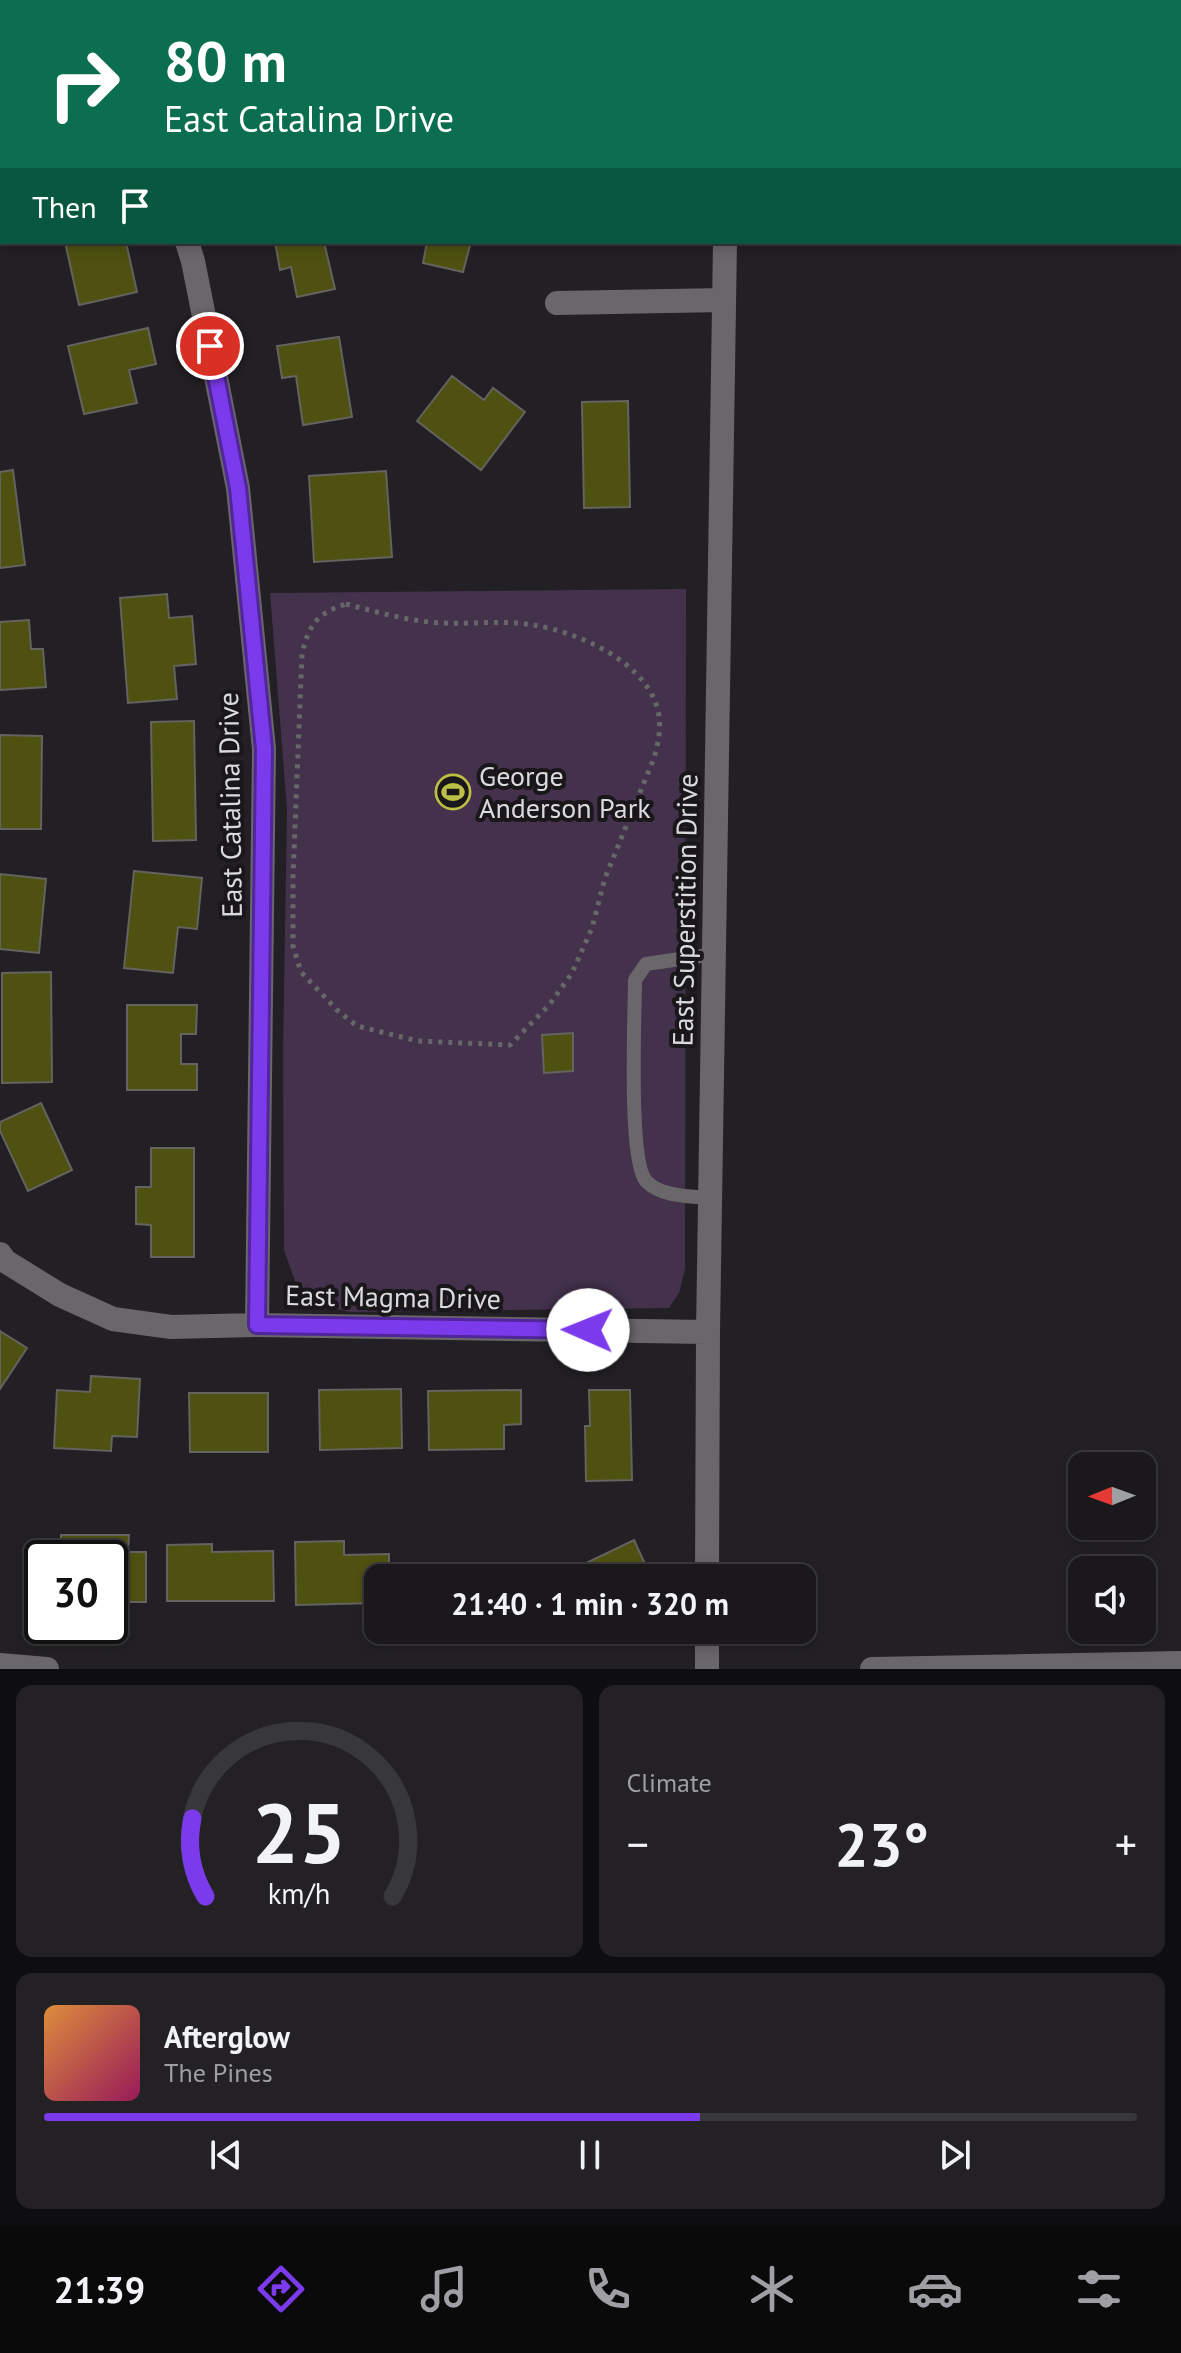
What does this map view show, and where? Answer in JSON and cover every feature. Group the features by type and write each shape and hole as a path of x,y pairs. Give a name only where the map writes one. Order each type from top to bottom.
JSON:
{"street":[{"name":"East Catalina Drive","path":"188,244 238,488 264,749 257,1325"},
{"name":"East Superstition Drive","path":"707,1564 725,244"},
{"path":"557,303 724,300"},
{"name":"East Magma Drive","path":"0,1254 5,1261 60,1295 113,1319 171,1327 257,1325 708,1332"},
{"path":"707,1644 707,1669"},
{"path":"872,1669 1181,1663"},
{"path":"0,1665 47,1669"}],"lane":[{"path":"710,1198 662,1192 645,1180 636,1149 635,980 646,964 714,954"}],"path":[{"path":"346,604 431,623 530,624 570,633 608,651 645,683 659,714 659,741 654,758 605,878 592,928 572,973 550,1004 510,1045 418,1041 357,1026 301,972 293,946 300,675 309,628 329,610 346,604"}],"shaded area":[{"path":"686,589 685,1269 679,1293 669,1308 351,1312 324,1306 295,1281 284,1250 287,809 270,593"}],"building":[{"path":"65,244 126,244 137,292 79,305"},
{"path":"275,244 324,244 335,289 297,297 291,267 280,270"},
{"path":"427,244 470,244 463,272 423,263"},
{"path":"148,328 156,364 129,370 137,403 84,414 68,346"},
{"path":"339,337 352,417 303,425 296,376 282,378 277,346"},
{"path":"452,376 484,400 493,388 525,412 481,470 417,421"},
{"path":"628,401 630,507 584,508 582,402"},
{"path":"13,470 25,565 0,568 0,472"},
{"path":"386,471 392,557 314,562 309,476"},
{"path":"167,594 169,618 192,616 196,664 174,666 177,699 128,703 120,598"},
{"path":"29,620 31,649 43,649 46,687 0,690 0,622"},
{"path":"194,721 196,840 153,841 151,722"},
{"path":"0,735 42,736 41,829 0,829"},
{"path":"134,871 202,878 197,929 178,927 173,973 124,968"},
{"path":"0,874 46,879 39,953 0,949"},
{"path":"51,972 52,1082 2,1083 2,973"},
{"path":"127,1005 197,1005 196,1034 181,1034 181,1064 197,1064 197,1090 127,1090"},
{"path":"573,1033 573,1071 544,1073 542,1035"},
{"path":"41,1103 72,1170 28,1191 0,1131 0,1122"},
{"path":"151,1148 194,1148 194,1257 151,1257 151,1225 136,1224 136,1187 151,1187"},
{"path":"0,1331 27,1348 0,1389"},
{"path":"91,1376 140,1379 137,1437 112,1436 111,1451 54,1448 57,1390 90,1392"},
{"path":"401,1389 402,1448 320,1450 319,1390"},
{"path":"521,1390 521,1424 504,1425 504,1449 429,1450 428,1391"},
{"path":"589,1390 630,1390 632,1480 586,1481 585,1426 590,1426"},
{"path":"189,1393 268,1393 268,1452 190,1452"},
{"path":"61,1535 129,1535 128,1552 128,1540 61,1540"},
{"path":"634,1540 645,1564 584,1564"},
{"path":"344,1541 344,1555 389,1554 389,1564 364,1564 364,1603 296,1605 295,1542"},
{"path":"212,1544 212,1552 273,1551 274,1601 167,1601 167,1545"},
{"path":"128,1552 146,1552 146,1602 128,1602"}],"place":[{"name":"George Anderson Park","path":"453,792"}],"route":[{"path":"210,346 238,488 264,749 263,1042 257,1325 588,1330"}]}
